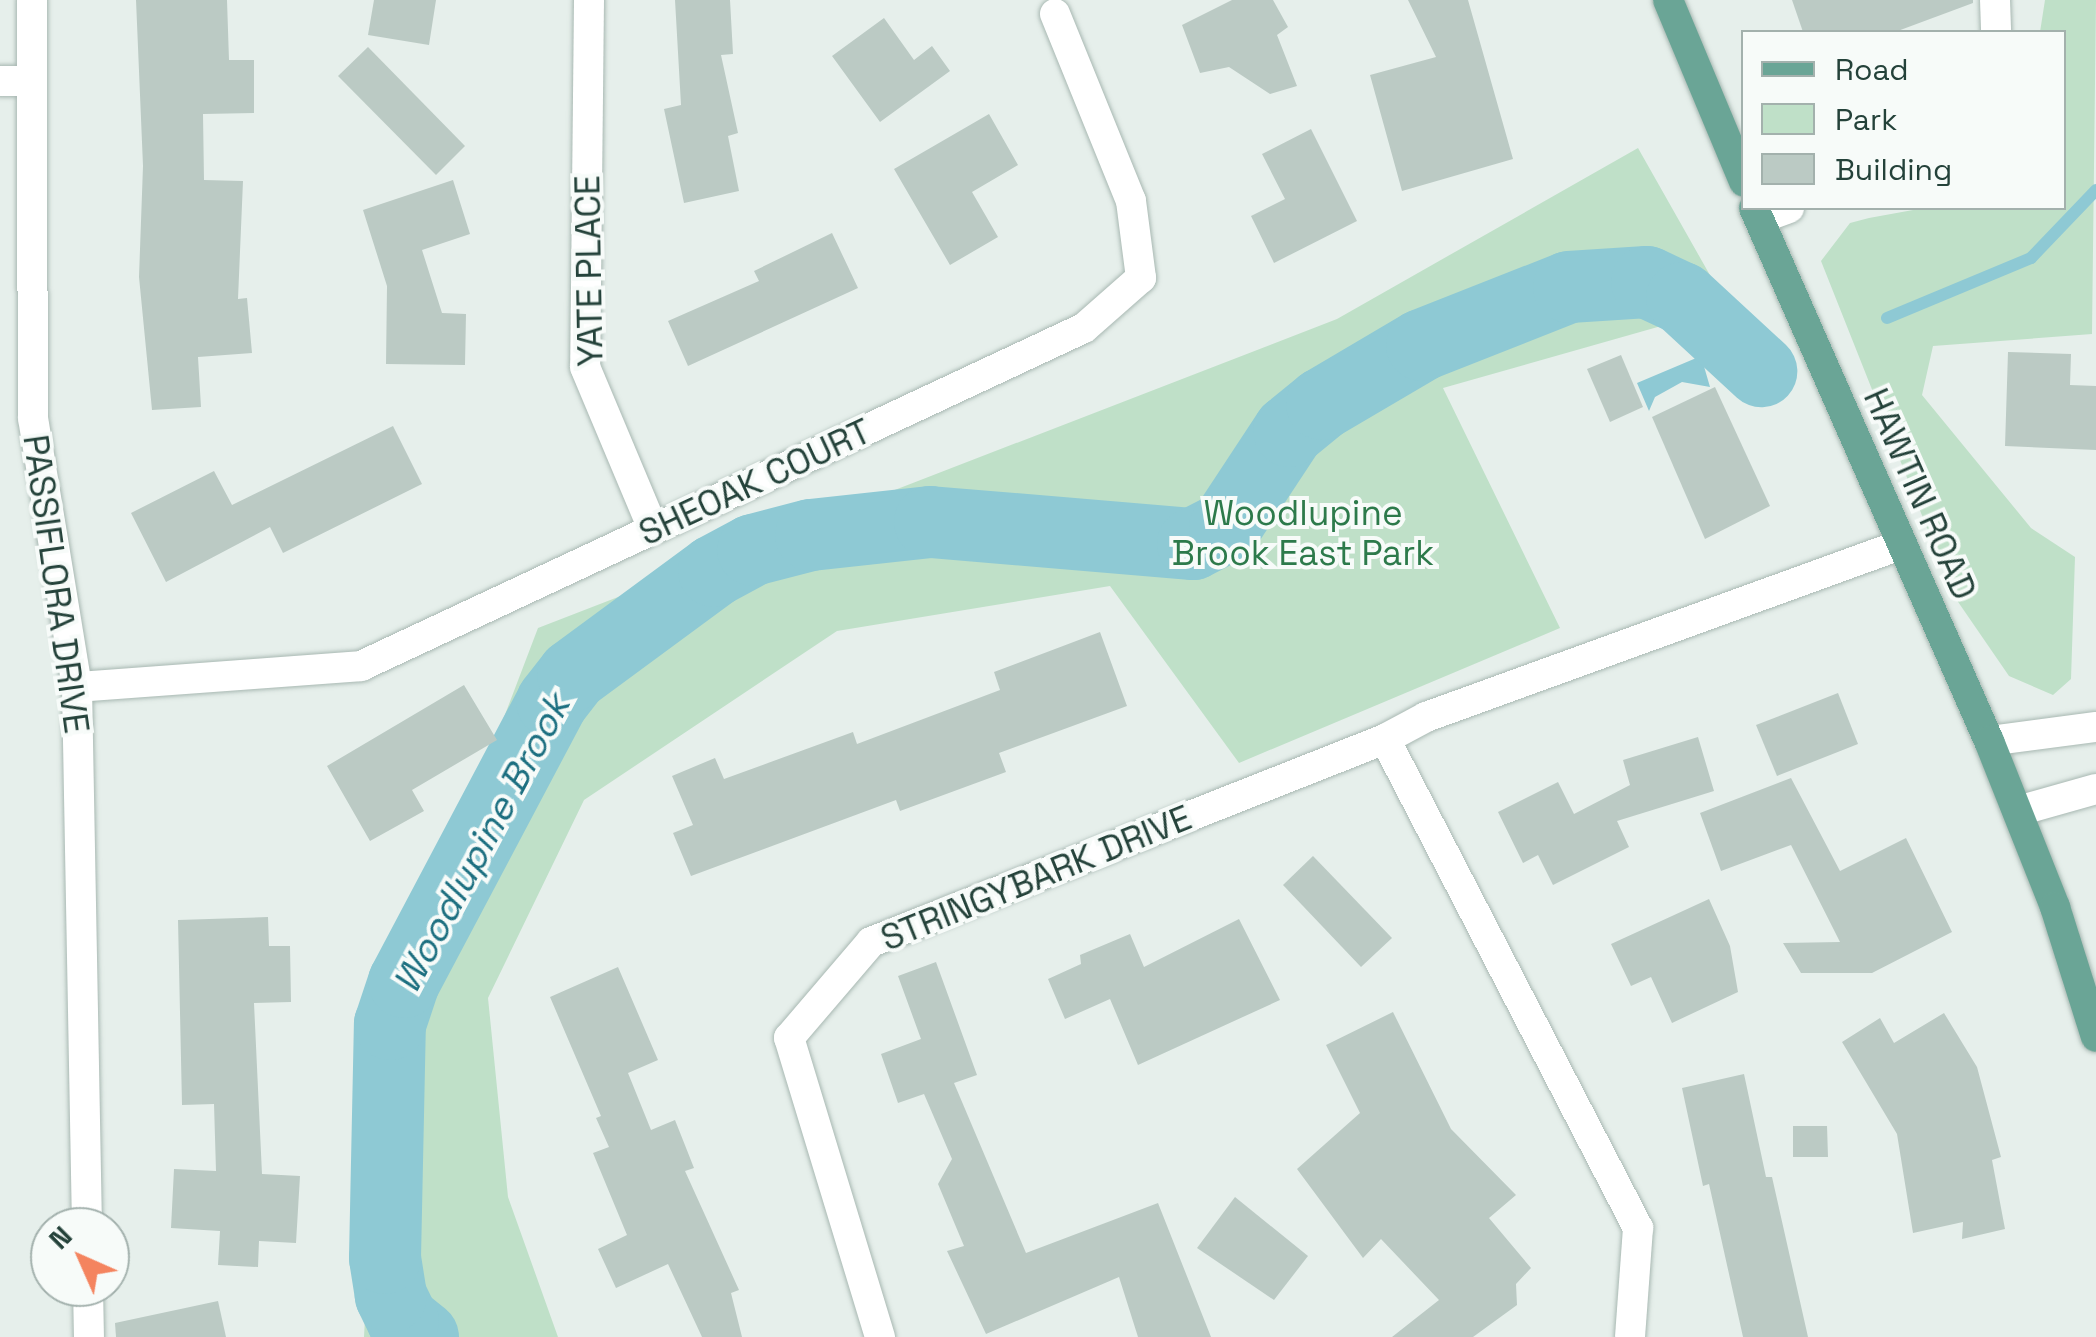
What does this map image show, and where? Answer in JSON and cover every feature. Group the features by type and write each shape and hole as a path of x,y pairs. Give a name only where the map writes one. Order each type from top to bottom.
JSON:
{"main road":[{"path":"1668,0 1741,175"},
{"name":"HAWTIN ROAD","path":"1756,213 1989,740 2018,811 2096,1037"}],"street":[{"name":"PASSIFLORA DRIVE","path":"32,0 33,418 78,687 87,1207"},
{"name":"YATE PLACE","path":"589,0 585,367 653,530"},
{"path":"1996,0 1996,30"},
{"name":"SHEOAK COURT","path":"78,687 361,666 1084,328 1141,278 1131,201 1056,14"},
{"path":"0,81 31,81"},
{"name":"STRINGYBARK DRIVE","path":"880,1337 789,1038 871,942 1386,739 1426,717 1900,545"},
{"path":"1989,740 2096,727"},
{"path":"1386,739 1638,1228 1630,1337"},
{"path":"2018,811 2096,789"},
{"path":"88,1307 89,1337"}],"green space":[{"path":"2045,0 2096,0 2092,334 1933,346 1922,395 2031,528 2075,557 2071,679 2053,695 2009,676 1954,596 1821,261 1850,223 1869,218 1913,210 2066,210 2066,30 2040,30"},
{"name":"Woodlupine Brook East Park","path":"1638,148 1728,307 1443,388 1560,628 1239,763 1110,586 837,631 584,800 488,998 508,1197 558,1337 364,1337 385,951 461,830 538,628 1337,319"}],"water":[{"path":"1701,356 1710,387 1682,382 1655,397 1649,411 1637,383"}],"building":[{"path":"136,0 227,0 229,60 254,60 254,113 203,114 204,180 243,181 238,299 247,298 252,353 198,357 201,407 152,410 139,277 143,166"},
{"path":"374,0 436,0 429,45 368,35"},
{"path":"675,0 730,0 733,54 721,55 738,133 728,136 739,191 684,203 664,109 681,105"},
{"path":"1232,0 1273,0 1288,27 1277,35 1297,86 1270,94 1229,67 1200,73 1182,25"},
{"path":"1408,0 1468,0 1513,159 1402,191 1370,75 1436,57"},
{"path":"1792,0 1973,0 1900,30 1802,30"},
{"path":"884,18 914,60 932,46 950,71 880,122 832,56"},
{"path":"368,47 465,146 436,175 338,76"},
{"path":"989,114 1018,165 972,192 998,237 950,265 894,169"},
{"path":"1311,129 1357,221 1274,263 1251,216 1285,199 1262,154"},
{"path":"453,180 470,234 422,250 442,313 466,314 465,365 386,364 387,286 363,210"},
{"path":"832,233 858,288 688,366 668,321 759,281 754,271"},
{"path":"2008,352 2071,354 2070,385 2096,386 2096,450 2005,446"},
{"path":"1621,355 1643,407 1610,422 1587,369"},
{"path":"1715,387 1770,506 1705,539 1652,417"},
{"path":"393,426 422,484 283,553 270,527 166,582 131,513 214,471 232,505"},
{"path":"1100,632 1127,706 999,753 1006,772 900,811 896,800 691,876 673,833 693,825 672,776 715,758 724,779 853,732 857,744 1000,690 994,672"},
{"path":"464,685 497,740 412,790 424,811 370,841 327,766"},
{"path":"1838,693 1858,744 1777,776 1756,725"},
{"path":"1698,737 1714,791 1617,821 1629,847 1553,885 1538,855 1523,863 1498,812 1558,782 1574,814 1630,785 1623,760"},
{"path":"1791,778 1840,871 1906,838 1952,932 1872,973 1801,973 1783,943 1840,942 1791,845 1721,871 1700,813"},
{"path":"1313,856 1392,938 1361,967 1283,885"},
{"path":"1709,899 1730,946 1738,992 1672,1023 1651,977 1631,986 1611,944"},
{"path":"268,917 269,946 290,946 291,1002 254,1003 262,1174 300,1176 296,1243 259,1241 258,1267 218,1265 220,1231 171,1228 174,1169 216,1171 214,1104 182,1105 178,920"},
{"path":"1239,919 1280,1000 1138,1065 1110,999 1065,1019 1048,979 1081,964 1080,955 1130,934 1144,967"},
{"path":"936,962 977,1075 954,1083 1026,1253 1158,1203 1211,1337 1138,1337 1119,1277 986,1334 947,1251 964,1246 938,1184 952,1159 924,1094 898,1103 881,1054 921,1039 898,976"},
{"path":"618,967 658,1060 628,1073 651,1130 675,1120 694,1168 685,1171 739,1290 731,1293 742,1337 702,1337 668,1264 616,1288 598,1249 627,1235 593,1153 609,1147 596,1118 601,1116 550,997"},
{"path":"1393,1012 1451,1129 1516,1195 1489,1218 1531,1268 1516,1284 1517,1305 1473,1337 1392,1337 1439,1300 1381,1239 1363,1258 1297,1169 1360,1113 1326,1045"},
{"path":"1944,1013 1977,1067 2001,1157 1992,1160 2005,1229 1962,1239 1963,1222 1913,1233 1897,1134 1842,1042 1880,1018 1894,1043"},
{"path":"1744,1074 1808,1337 1743,1337 1709,1184 1703,1186 1682,1088"},
{"path":"1793,1126 1827,1126 1828,1157 1793,1157"},
{"path":"1235,1197 1308,1256 1274,1300 1197,1248"},
{"path":"218,1301 226,1337 116,1337 115,1323"}],"waterway":[{"name":"Woodlupine Brook","path":"1887,318 2031,258 2096,190"},
{"name":"Woodlupine Brook","path":"423,1337 403,1321 391,1296 385,1258 390,1024 404,982 552,702 573,675 714,571 753,550 811,535 930,522 1193,544 1225,528 1289,431 1322,404 1422,345 1569,287 1647,282 1682,298 1761,371"}]}
